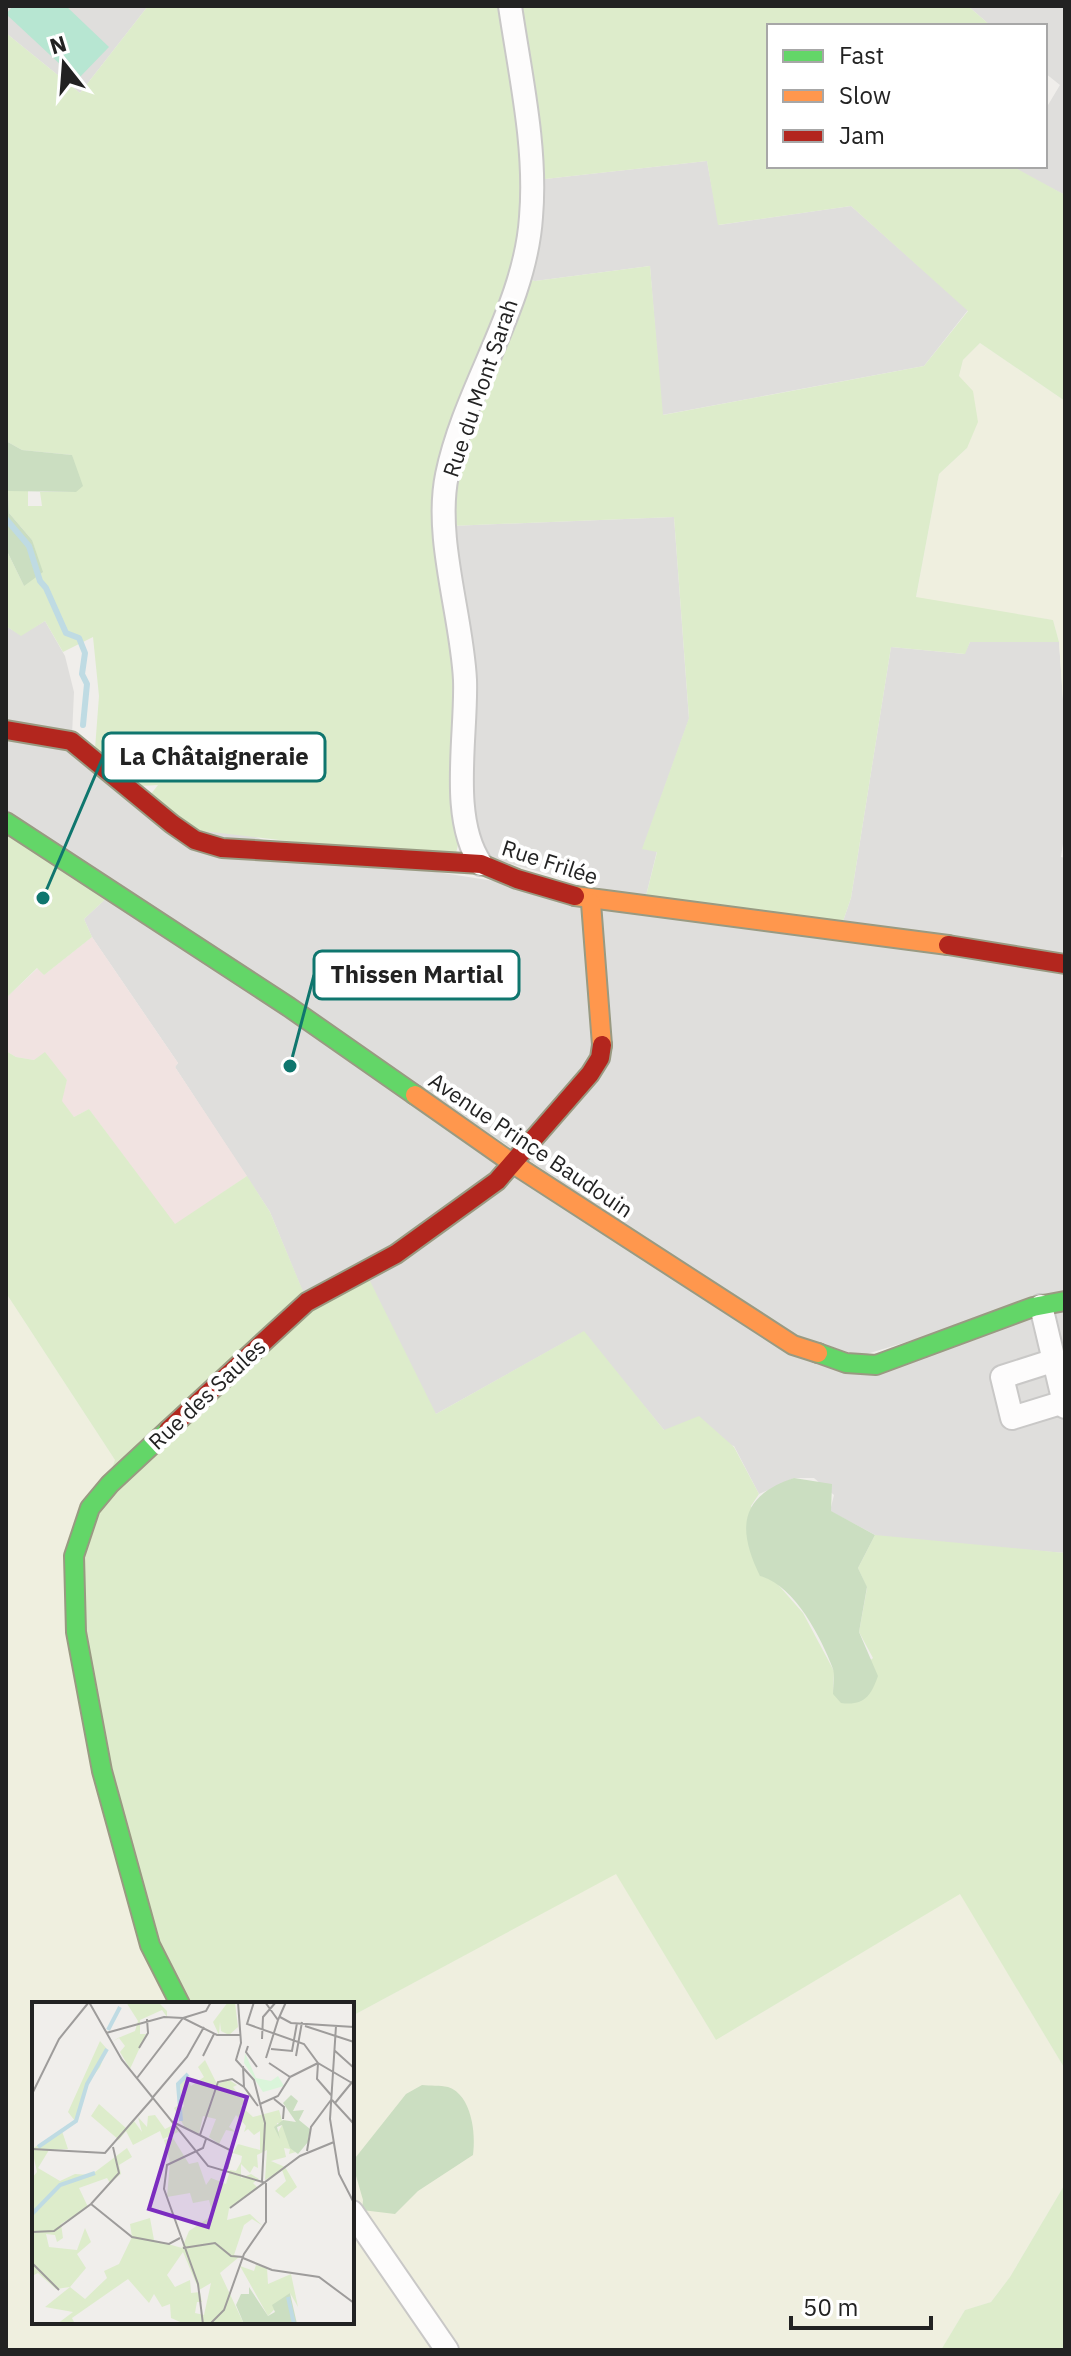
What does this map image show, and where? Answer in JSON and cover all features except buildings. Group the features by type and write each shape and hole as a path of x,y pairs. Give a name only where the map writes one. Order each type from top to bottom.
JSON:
{"street":[{"name":"Rue du Mont Sarah","path":"481,864 470,843 464,814 465,678 444,502 455,447 513,296 531,217 524,101 510,6"},
{"name":"Rue Frilée","path":"6,730 71,741 172,824 195,840 222,848 481,864 515,879 591,903 785,922 1049,959 1065,964"},
{"name":"Avenue Prince Baudouin","path":"6,822 289,1007 512,1163 771,1334 810,1353 846,1363 890,1363 1041,1306 1065,1301"},
{"name":"Rue des Saules","path":"179,2002 150,1945 102,1771 74,1616 74,1556 81,1529 90,1508 110,1484 307,1302 396,1254 497,1181 600,1058 603,1035 591,903"},
{"path":"1041,1306 1064,1405 1012,1418 1002,1377 1052,1361"},
{"path":"354,2215 447,2350"}],"shaded area":[{"path":"6,6 148,6 80,93 6,33"},
{"path":"968,6 1065,6 1065,195 1011,168 1047,168 1047,107 1060,85 1047,75 1047,24 989,24"},
{"path":"707,161 719,225 851,206 968,310 924,366 662,415 650,266 535,281 522,278 536,180"},
{"path":"674,517 689,719 643,848 657,851 645,900 485,857 472,837 450,526"},
{"path":"45,621 65,656 74,692 72,735 151,794 283,848 1065,970 1065,1294 860,1356 784,1331 6,810 6,626 21,635"},
{"path":"970,642 1059,642 1065,728 1065,830 1061,857 1065,858 1065,956 842,924 851,898 891,647 964,654"},
{"path":"112,893 846,1371 1065,1307 1065,1553 881,1538 830,1511 834,1495 814,1478 794,1478 759,1494 734,1446 664,1430 583,1332 436,1414 307,1302 270,1212 175,1067 178,1063 92,937 84,919"},
{"path":"92,937 178,1063 175,1067 247,1176 175,1225 89,1109 74,1117 61,1101 67,1080 45,1053 34,1060 16,1057 6,1051 6,998 38,968 44,975"}],"green space":[{"path":"13,6 66,6 109,47 77,80 6,14"},
{"path":"148,6 503,6 519,90 525,219 436,530 452,653 459,841 456,853 441,859 195,830 151,794 158,785 140,786 95,749 99,696 93,637 63,652 45,621 21,636 6,626 6,549 24,586 32,540 9,513 8,491 28,491 28,506 42,506 40,492 76,492 72,455 22,450 6,441 6,33 80,93"},
{"path":"515,6 968,6 989,24 767,24 767,168 1016,168 1065,195 1065,401 980,343 963,360 959,376 973,391 978,422 967,448 939,474 916,597 1053,620 1059,642 970,642 965,654 891,647 851,898 842,924 645,900 657,852 642,849 689,718 674,517 450,526 449,495 522,278 535,281 650,266 663,415 924,366 968,311 851,206 718,225 707,161 536,180"},
{"path":"980,343 1065,401 1065,728 1059,642 1053,620 916,598 939,474 967,448 959,376 963,360"},
{"path":"6,441 22,450 72,455 83,486 76,492 8,491 9,513 32,540 43,572 24,586 6,549"},
{"path":"6,822 112,893 84,919 92,937 44,975 37,968 6,998"},
{"path":"6,1051 16,1057 34,1060 45,1052 67,1080 62,1101 74,1117 89,1109 175,1224 247,1176 270,1212 307,1301 365,1271 436,1414 584,1331 664,1430 699,1416 734,1447 759,1494 751,1506 774,1580 803,1613 834,1671 833,1694 873,1658 859,1632 867,1588 858,1568 875,1535 1065,1553 1065,2069 960,1894 716,2040 616,1874 354,2015 354,2002 179,2002 150,1945 72,1585 115,1460 6,1293"},
{"path":"6,1293 115,1460 180,2002 32,2002 32,2324 354,2324 354,2015 616,1873 716,2040 960,1893 1065,2069 1065,2184 1010,2277 991,2302 965,2310 941,2350 6,2350"},
{"path":"794,1478 832,1484 831,1511 875,1535 858,1568 867,1587 859,1632 878,1676 866,1698 856,1703 841,1703 833,1694 833,1669 814,1628 784,1590 760,1576 748,1543 746,1529 753,1505 762,1494"},
{"path":"422,2085 448,2087 456,2091 471,2116 473,2155 418,2191 395,2214 362,2210 363,2200 354,2159 406,2094"},
{"path":"1065,2184 1065,2350 941,2350 965,2310 991,2302 1010,2277"}],"waterway":[{"path":"6,519 29,546 40,581 66,633 79,638 85,653 82,674 87,684 83,725"}],"traffic: fast":[{"path":"6,822 289,1007 415,1095"},
{"path":"818,1353 846,1363 876,1365 1033,1307 1065,1301"},
{"path":"168,1430 110,1484 90,1508 74,1556 76,1632 102,1771 150,1945 179,2002"}],"traffic: slow":[{"path":"575,896 948,945"},
{"path":"591,903 602,1045"},
{"path":"415,1095 512,1163 793,1345 818,1353"}],"traffic: jam":[{"path":"6,730 71,741 172,824 195,840 222,848 481,864 517,879 575,896"},
{"path":"948,945 1065,964"},
{"path":"168,1430 307,1302 396,1254 497,1181 590,1074 600,1058 602,1045"}],"place":[{"name":"La Châtaigneraie","path":"43,898"},
{"name":"Thissen Martial","path":"290,1066"}]}
